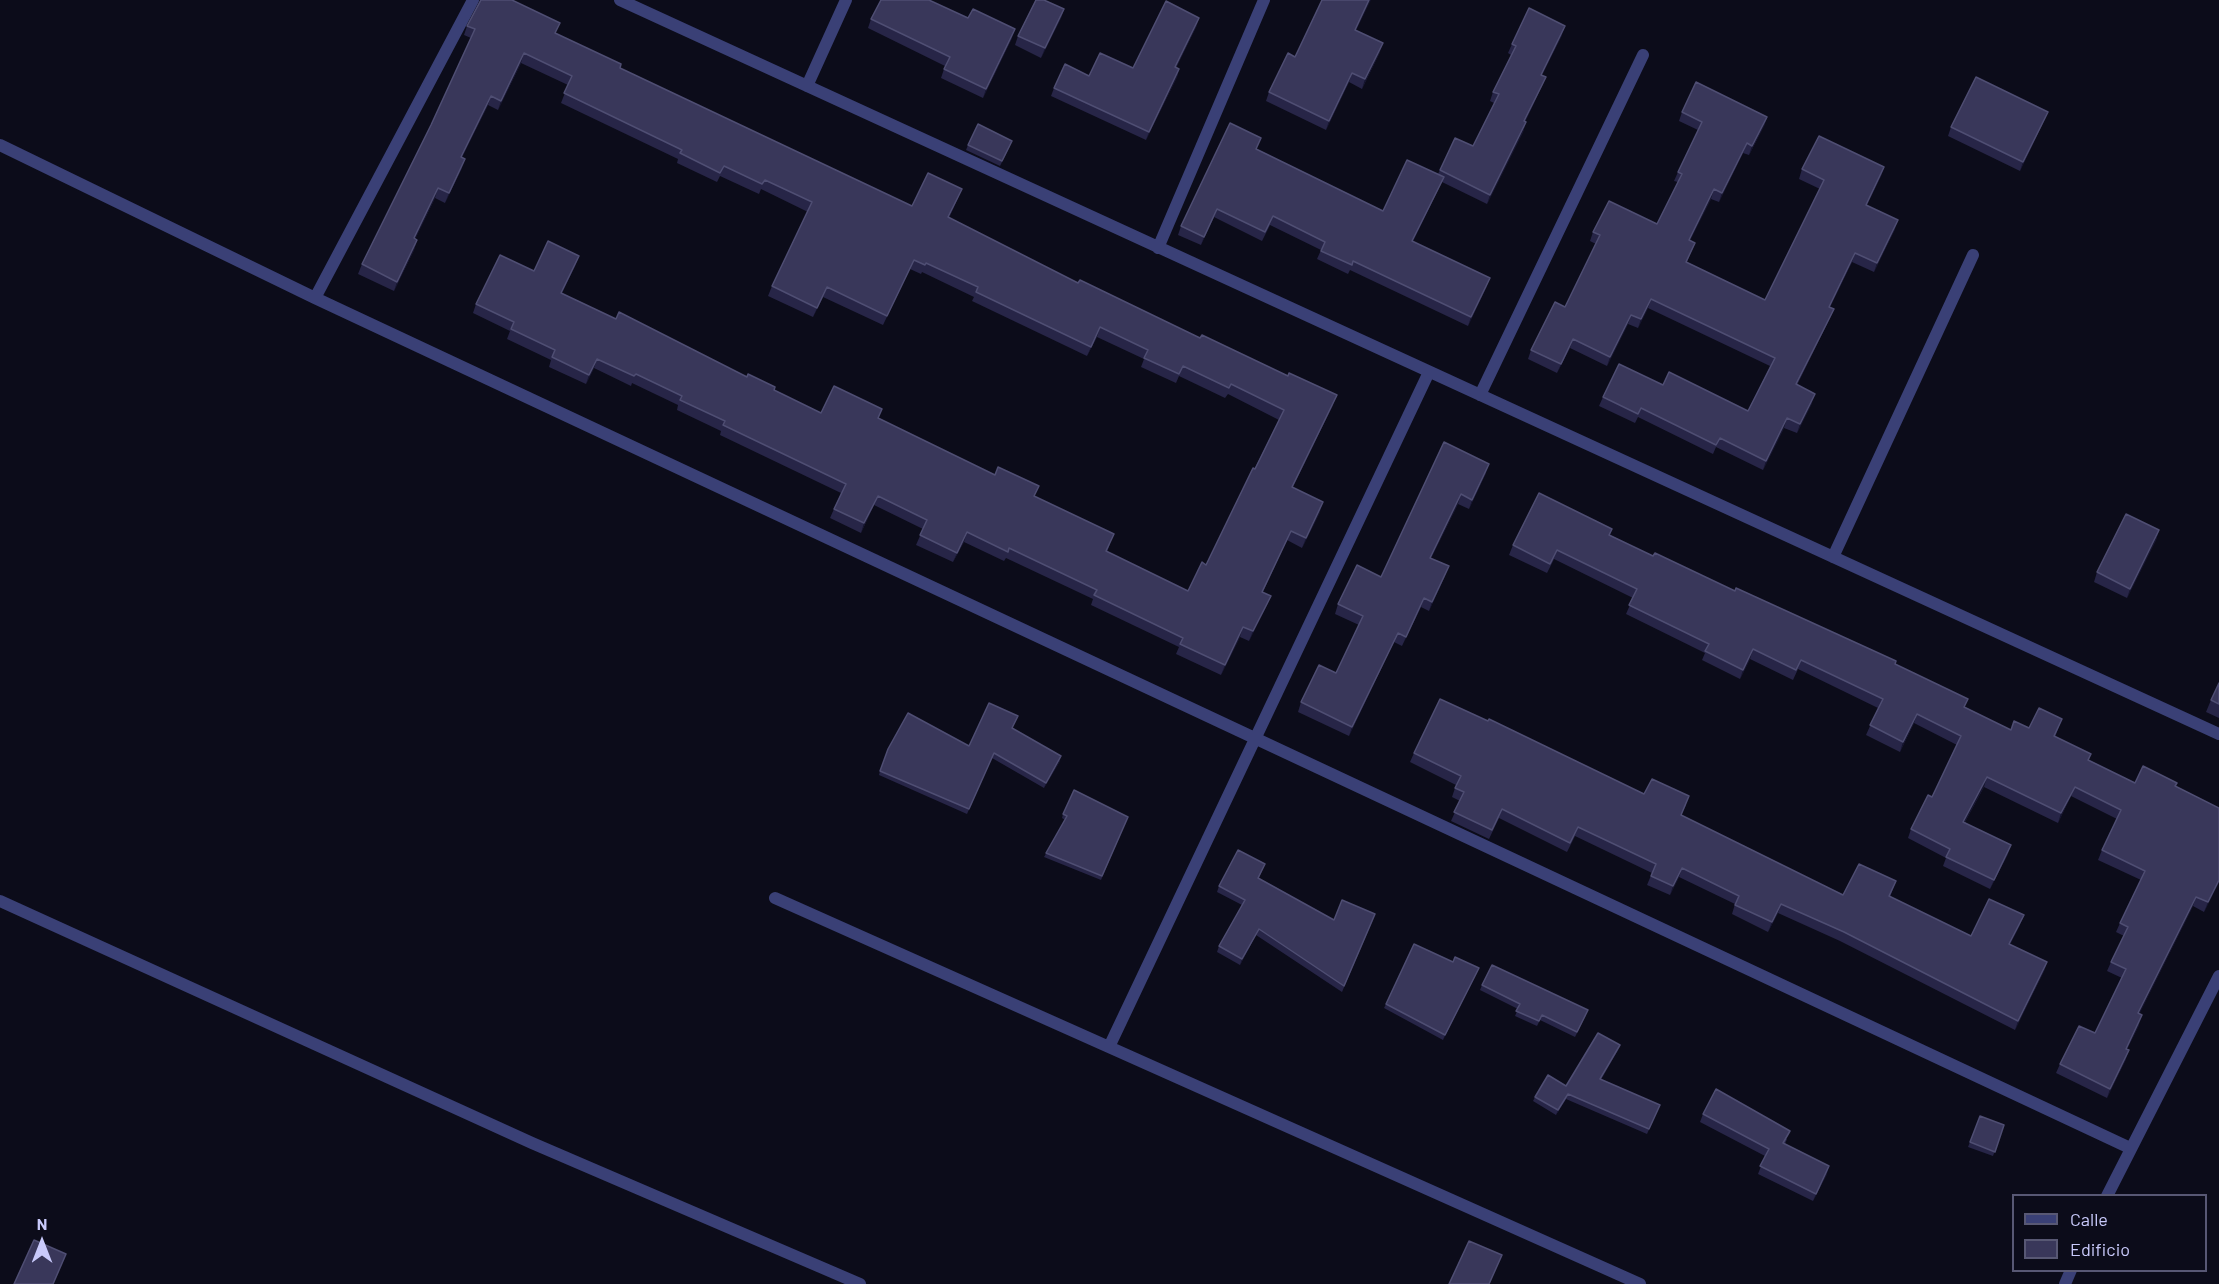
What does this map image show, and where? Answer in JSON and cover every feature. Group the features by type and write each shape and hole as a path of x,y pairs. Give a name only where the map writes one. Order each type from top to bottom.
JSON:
{"street":[{"path":"315,298 473,0"},
{"path":"620,0 2219,734"},
{"path":"807,86 846,0"},
{"path":"1158,248 1264,0"},
{"path":"1480,395 1643,55"},
{"path":"0,145 315,298 2130,1148"},
{"path":"1833,557 1973,255"},
{"path":"1109,1047 1429,372"},
{"path":"775,898 1640,1284"},
{"path":"0,901 522,1139 860,1284"},
{"path":"2108,1194 2219,976"}],"building":[{"path":"481,0 512,0 560,23 555,33 621,64 620,68 912,206 928,173 962,189 948,217 1078,283 1080,280 1200,338 1202,335 1288,376 1289,373 1337,395 1292,487 1323,502 1306,538 1291,531 1262,592 1271,596 1253,631 1243,627 1225,665 1180,644 1183,638 1094,595 1097,590 1009,548 1008,552 967,532 957,553 920,535 927,520 878,496 864,523 834,509 846,484 723,425 725,421 680,400 682,396 636,374 634,376 597,359 589,375 552,357 555,350 511,329 514,322 476,304 500,255 534,271 548,241 579,256 561,293 616,319 619,312 747,377 748,374 775,387 774,390 821,413 834,386 882,409 878,418 995,475 998,467 1039,486 1034,496 1114,534 1106,551 1188,591 1202,562 1206,565 1284,410 1231,384 1229,388 1183,366 1179,374 1144,358 1148,350 1100,327 1091,347 976,292 978,287 926,263 925,265 914,260 887,316 827,287 817,308 772,286 812,202 765,180 762,184 724,166 720,173 680,153 682,150 564,93 572,76 524,53 501,101 491,96 461,157 465,159 449,193 438,188 414,238 417,240 397,282 362,264 431,125 475,29 467,26"},
{"path":"881,0 929,0 968,18 973,9 1015,29 986,89 944,69 950,57 871,19"},
{"path":"1036,0 1044,0 1064,9 1045,48 1018,36"},
{"path":"1322,0 1369,0 1355,30 1383,43 1365,79 1352,73 1329,121 1269,92 1288,53 1295,57"},
{"path":"1166,1 1199,18 1175,67 1179,69 1149,132 1054,88 1065,64 1089,76 1100,53 1133,68"},
{"path":"1529,8 1565,26 1541,75 1546,77 1490,195 1440,170 1455,138 1473,146 1499,94 1493,92 1516,46 1512,44"},
{"path":"1976,77 2048,112 2023,162 1951,127"},
{"path":"1696,82 1767,117 1752,146 1747,143 1722,193 1714,189 1689,240 1695,243 1686,262 1765,300 1824,180 1802,169 1819,136 1884,167 1866,205 1898,220 1877,263 1855,253 1829,307 1834,309 1796,384 1815,394 1800,424 1787,418 1766,461 1720,438 1716,445 1641,408 1638,414 1603,397 1619,364 1663,385 1669,372 1748,411 1775,358 1651,299 1641,319 1631,315 1610,357 1573,339 1561,364 1531,350 1555,302 1565,307 1600,235 1593,232 1609,201 1657,224 1682,174 1678,172 1702,122 1682,112"},
{"path":"1230,123 1261,138 1256,149 1383,211 1407,160 1444,177 1412,241 1490,278 1471,317 1353,261 1352,265 1321,251 1325,242 1273,216 1265,232 1217,209 1204,237 1181,226"},
{"path":"978,124 1012,141 1002,161 968,145"},
{"path":"1444,442 1489,464 1472,500 1461,494 1430,558 1449,566 1432,602 1424,598 1406,637 1398,633 1352,727 1301,702 1319,665 1336,673 1363,616 1338,604 1357,565 1381,577"},
{"path":"1539,493 1612,529 1609,535 1653,556 1655,553 1735,591 1736,588 1896,661 1895,664 1968,699 1964,707 2011,730 2014,721 2029,728 2039,708 2062,719 2054,736 2091,754 2088,760 2135,783 2143,766 2177,783 2175,786 2219,808 2219,880 2208,902 2196,897 2138,1013 2142,1015 2126,1049 2129,1050 2110,1089 2060,1064 2079,1026 2095,1033 2126,969 2111,962 2128,927 2120,923 2145,871 2102,850 2121,810 2075,787 2061,813 1987,777 1963,822 2011,845 1994,880 1946,857 1950,849 1911,829 1928,795 1932,797 1961,736 1917,714 1903,742 1870,725 1883,699 1801,660 1796,670 1753,649 1743,670 1705,651 1709,644 1629,605 1637,589 1557,550 1550,564 1513,545"},
{"path":"2126,514 2159,530 2130,589 2097,572"},
{"path":"2219,683 2219,704 2211,700"},
{"path":"1440,699 1488,721 1489,719 1644,794 1652,779 1689,796 1681,815 1843,895 1859,864 1896,881 1889,896 1971,936 1989,899 2024,915 2009,944 2047,962 2018,1021 1844,932 1781,904 1772,922 1735,905 1739,896 1682,868 1673,886 1651,876 1656,864 1578,827 1570,843 1502,809 1492,830 1454,812 1464,792 1455,788 1461,776 1414,753"},
{"path":"989,703 1018,716 1012,728 1061,756 1046,783 994,753 969,809 880,771 888,749 908,713 969,746"},
{"path":"1074,790 1128,817 1102,876 1046,853 1067,816 1063,814"},
{"path":"1238,850 1265,864 1258,878 1334,920 1342,900 1375,914 1344,986 1259,929 1242,959 1219,946 1245,900 1219,886"},
{"path":"1414,944 1453,962 1455,957 1479,968 1445,1035 1386,1004"},
{"path":"1492,965 1588,1010 1577,1032 1542,1015 1539,1021 1516,1011 1520,1004 1482,985"},
{"path":"1598,1033 1620,1045 1600,1079 1660,1105 1649,1129 1568,1094 1558,1110 1535,1097 1548,1075 1566,1086"},
{"path":"1716,1089 1790,1131 1783,1143 1829,1166 1816,1194 1760,1166 1769,1149 1703,1114"},
{"path":"1980,1116 2004,1125 1995,1152 1970,1142"},
{"path":"34,1240 66,1254 53,1284 14,1284"},
{"path":"1469,1241 1502,1255 1489,1284 1449,1284"}]}
